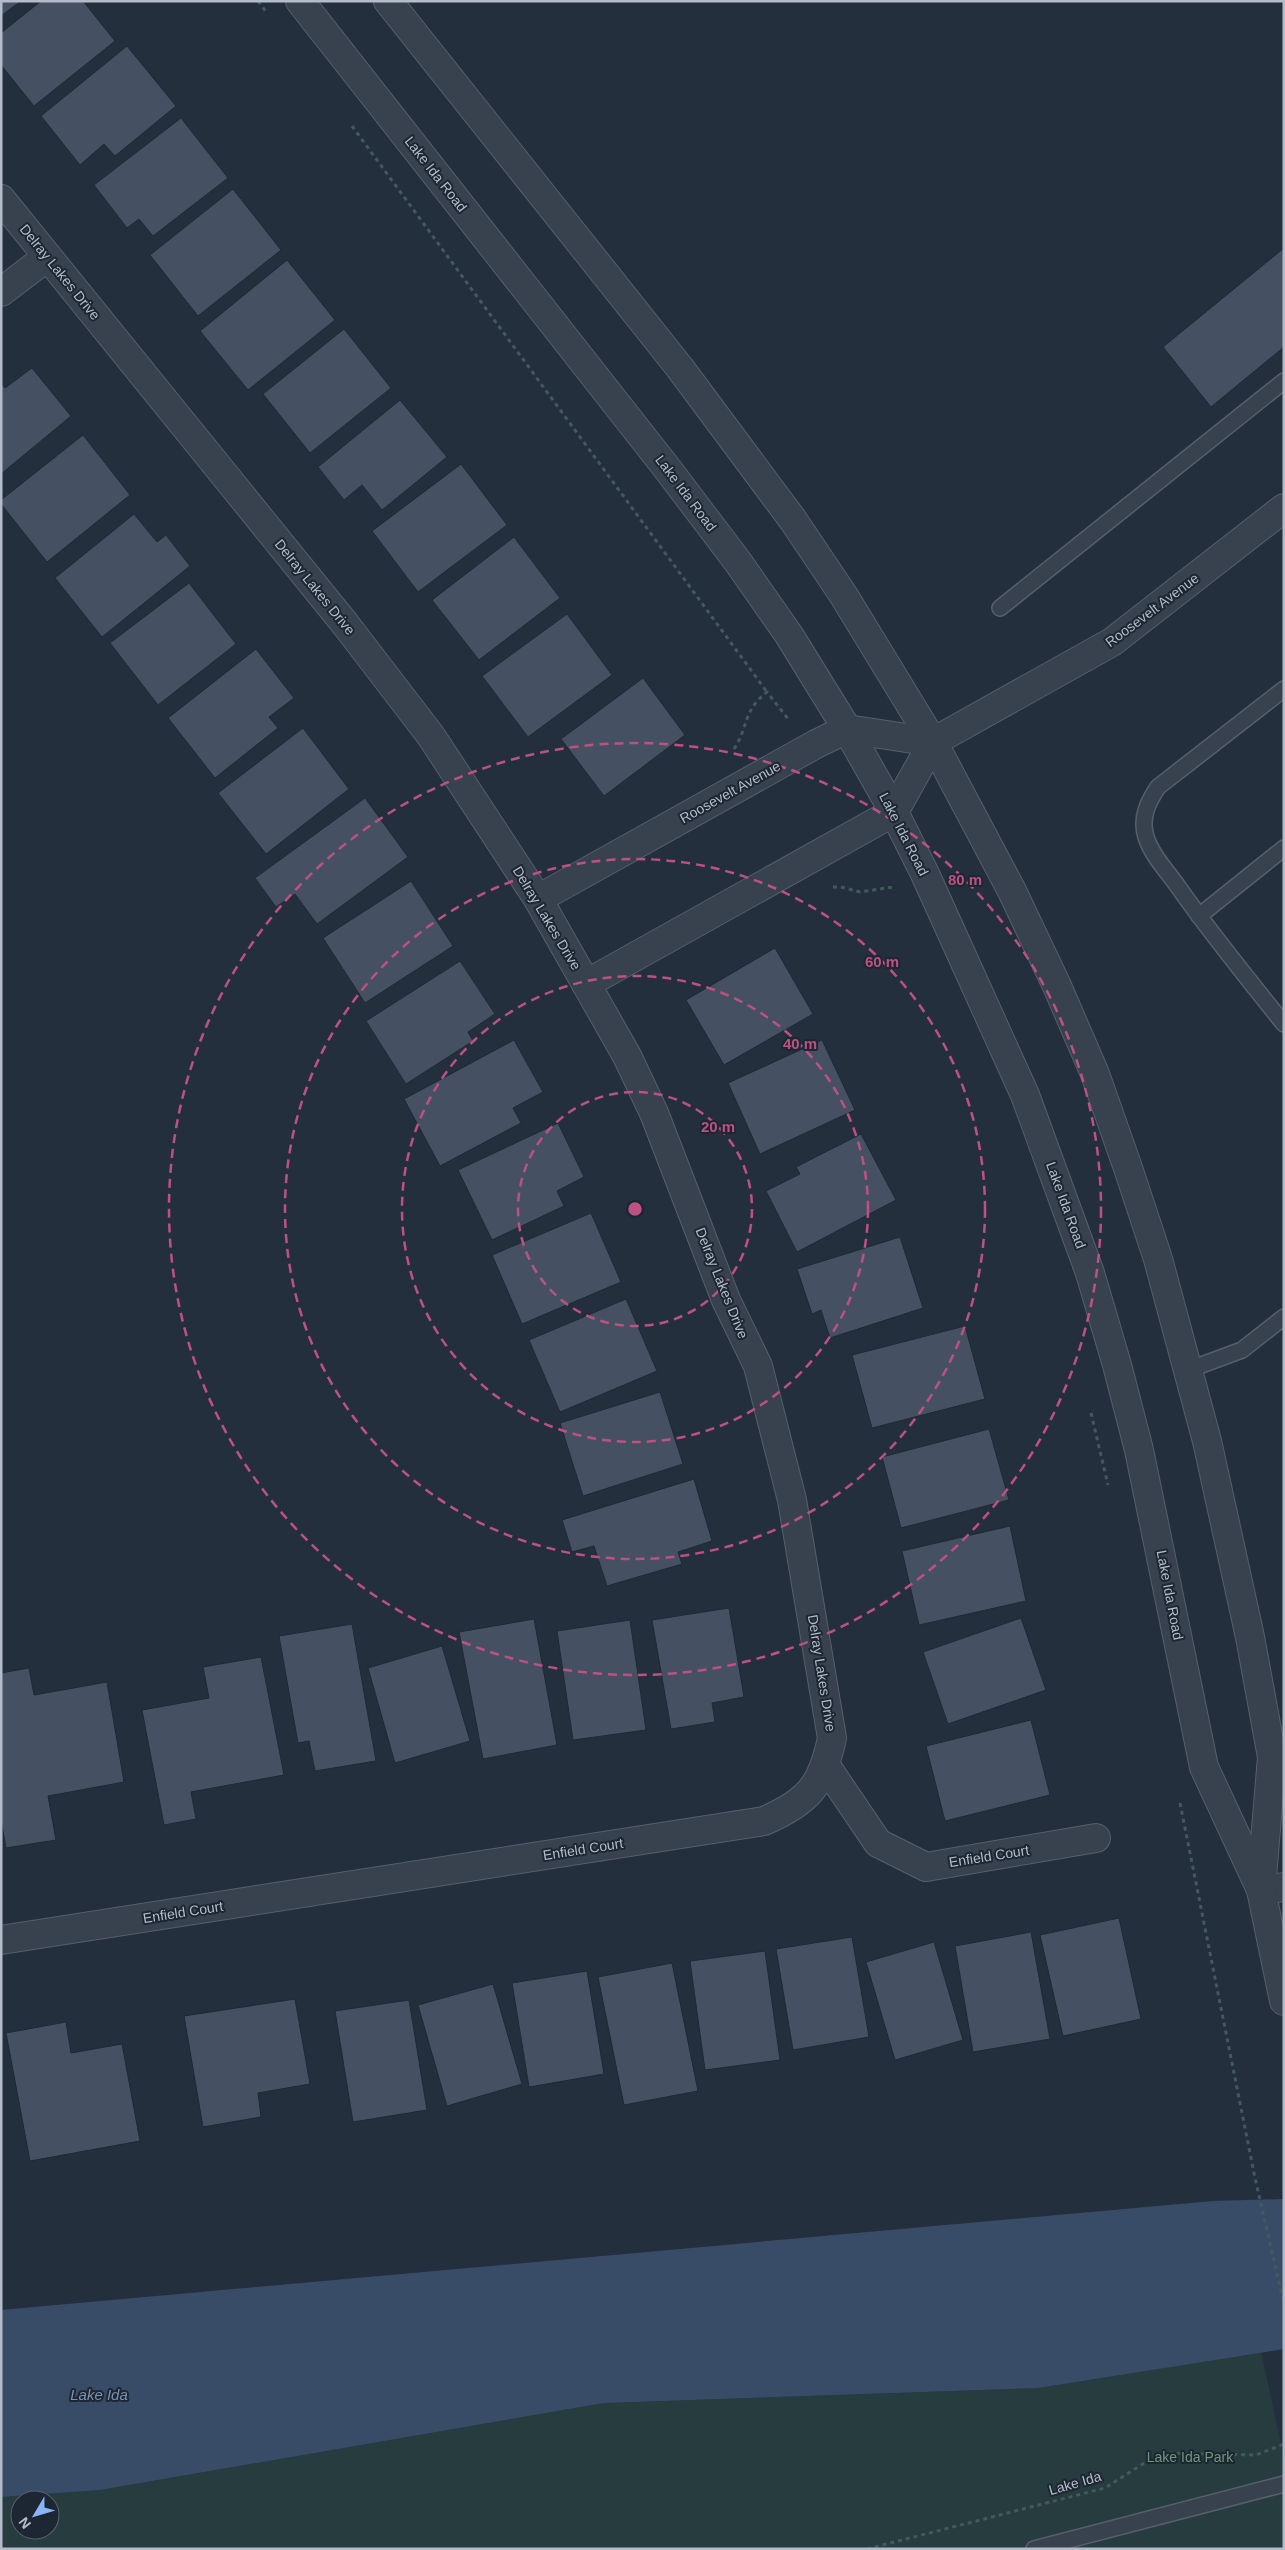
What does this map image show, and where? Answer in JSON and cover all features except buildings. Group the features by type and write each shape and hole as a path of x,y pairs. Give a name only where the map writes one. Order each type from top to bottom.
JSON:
{"street":[{"name":"Lake Ida Road","path":"300,1 704,516 789,635 847,729 894,812 962,952 1025,1095 1090,1273 1139,1450 1204,1767 1272,1888"},
{"name":"Lake Ida Road","path":"388,1 737,442 844,596 933,742 1012,891 1095,1074 1158,1259 1207,1441 1248,1628 1272,1756 1272,1888 1284,2001"},
{"name":"Delray Lakes Drive","path":"1,199 346,625 425,729 538,899 627,1056 654,1112 726,1300 758,1366 792,1500 817,1636 832,1738 826,1766"},
{"path":"1,292 47,257"},
{"name":"Roosevelt Avenue","path":"933,742 1112,642 1284,508"},
{"path":"586,984 894,812 933,742 847,729"},
{"name":"Roosevelt Avenue","path":"538,899 816,744 847,729"},
{"name":"Enfield Court","path":"1,1940 764,1821 790,1810 811,1792 826,1766 878,1843 926,1867 1096,1838"}],"lane":[{"path":"1000,608 1284,381"},
{"path":"1284,689 1158,787 1148,802 1144,819 1146,836 1154,852 1199,916 1284,1024"},
{"path":"1199,916 1284,848"},
{"path":"1188,1370 1242,1350 1284,1317"},
{"path":"1034,2549 1284,2484"}],"path":[{"path":"258,1 270,17"},
{"path":"346,119 780,711 816,744"},
{"path":"730,757 742,737 745,717 755,702 767,692"},
{"path":"824,887 841,887 860,892 901,885"},
{"path":"1090,1410 1109,1486"},
{"path":"1179,1796 1255,2178 1284,2304"},
{"name":"Lake Ida","path":"867,2549 1105,2488 1160,2453 1256,2455 1284,2444"}],"green space":[{"name":"Lake Ida Park","path":"1261,2352 1284,2457 1284,2549 1,2549 1,2497 10,2496 10,2540 60,2540 60,2493 100,2490 604,2403 1038,2388"}],"water":[{"name":"Lake Ida","path":"1284,2199 1284,2349 1038,2388 604,2403 100,2490 60,2493 60,2490 10,2490 10,2496 1,2497 1,2310 1213,2201"}]}
